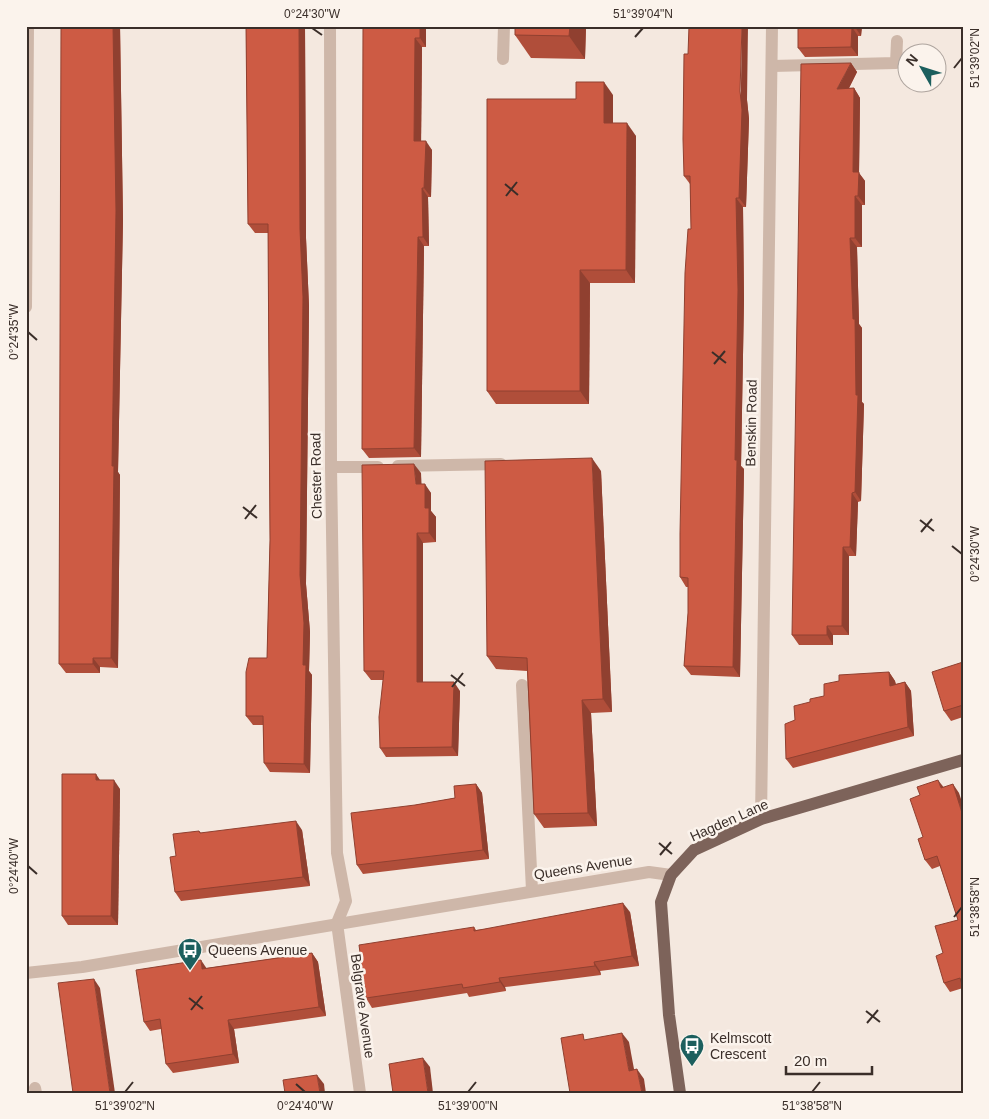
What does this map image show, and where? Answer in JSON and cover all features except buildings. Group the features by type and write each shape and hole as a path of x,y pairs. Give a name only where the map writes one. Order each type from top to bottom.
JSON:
{"main road":[{"name":"Hagden Lane","path":"680,1093 669,1015 661,902 671,875 694,850 761,819 963,760"}],"street":[{"path":"26,307 28,26"},
{"name":"Chester Road","path":"330,26 331,467 337,853 346,901 337,923"},
{"path":"503,59 504,26"},
{"name":"Benskin Road","path":"761,819 772,26"},
{"path":"772,66 896,63 897,41"},
{"path":"331,467 518,464"},
{"path":"522,684 532,890"},
{"name":"Queens Avenue","path":"26,973 82,967 532,890 649,872 671,875"},
{"name":"Belgrave Avenue","path":"337,923 360,1093"}],"place":[{"name":"Queens Avenue","path":"190,971"},
{"name":"Kelmscott Crescent","path":"692,1067"}]}
